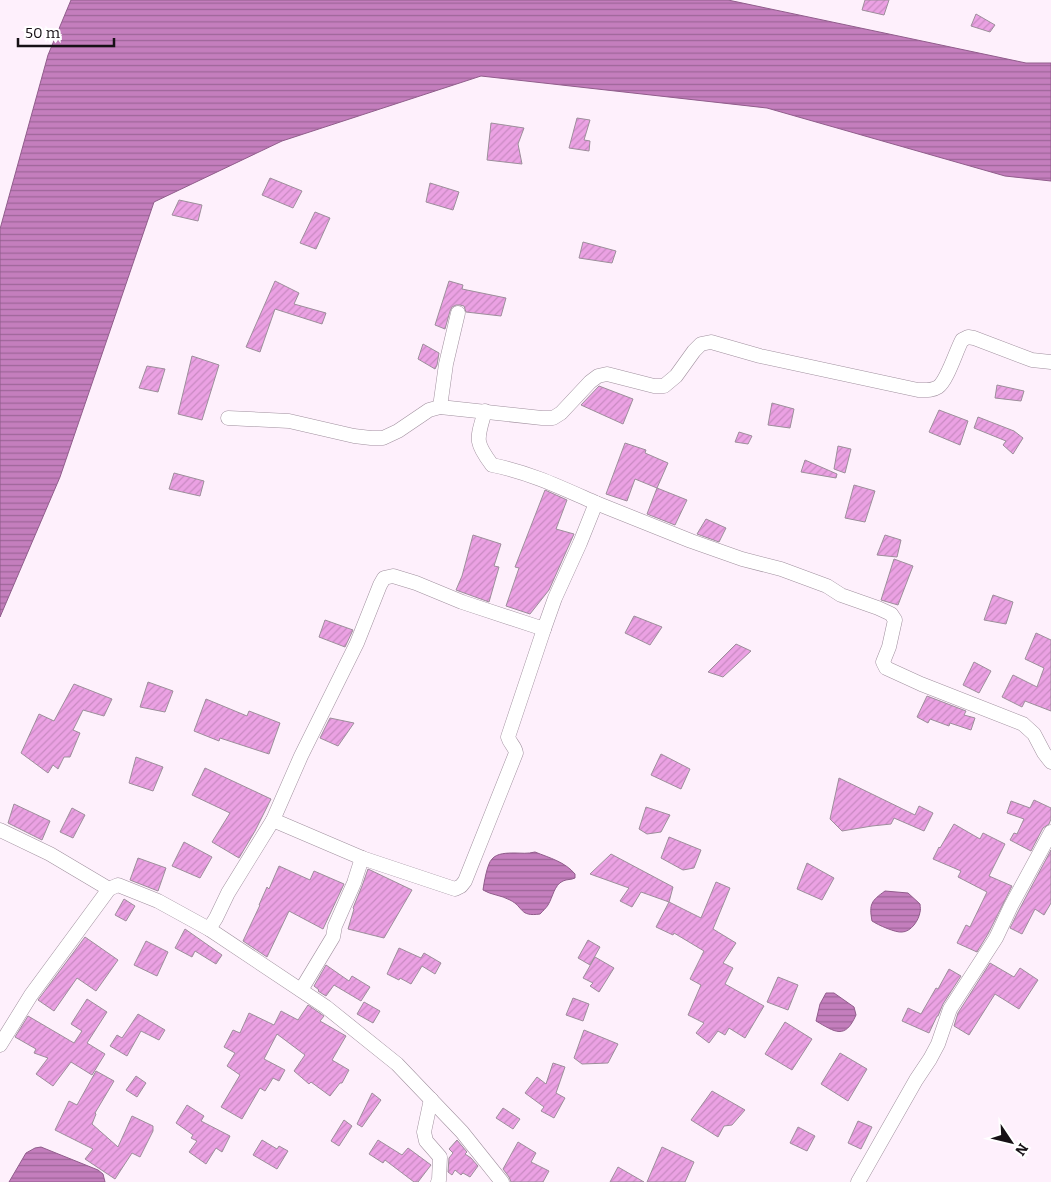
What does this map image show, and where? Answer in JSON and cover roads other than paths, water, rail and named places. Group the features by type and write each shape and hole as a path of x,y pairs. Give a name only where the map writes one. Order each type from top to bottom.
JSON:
{"street":[{"path":"440,407 446,364 458,313"},
{"path":"228,418 289,421 371,438 383,438 398,431 429,410 440,407 553,418 561,413 598,376 607,374 654,386 664,386 676,376 701,344 711,342 760,356 918,390 930,390 938,387 944,381 962,340 968,337 1032,360 1051,362"},
{"path":"485,411 478,436 481,450 492,465 511,468 530,475 691,541 742,559 781,569 827,586 841,595 891,614 895,620 889,647 883,662 886,668 921,684 1023,724 1034,734 1051,762"},
{"path":"273,820 362,858 455,889 466,882 516,753 515,748 509,743 508,737 544,630 555,598 596,503"},
{"path":"209,929 228,893 273,820 298,762 357,643 384,578 393,576 416,583 462,602 544,630"},
{"path":"0,830 50,854 109,889"},
{"path":"858,1182 916,1080 930,1060 938,1044 950,1009 996,938 1051,832"},
{"path":"301,990 333,937 335,926 362,858"},
{"path":"0,1045 31,995 109,889 118,885 158,901 209,929 326,1007 397,1064 462,1132 502,1182"},
{"path":"431,1099 424,1132 426,1141 440,1157 438,1182"}]}
